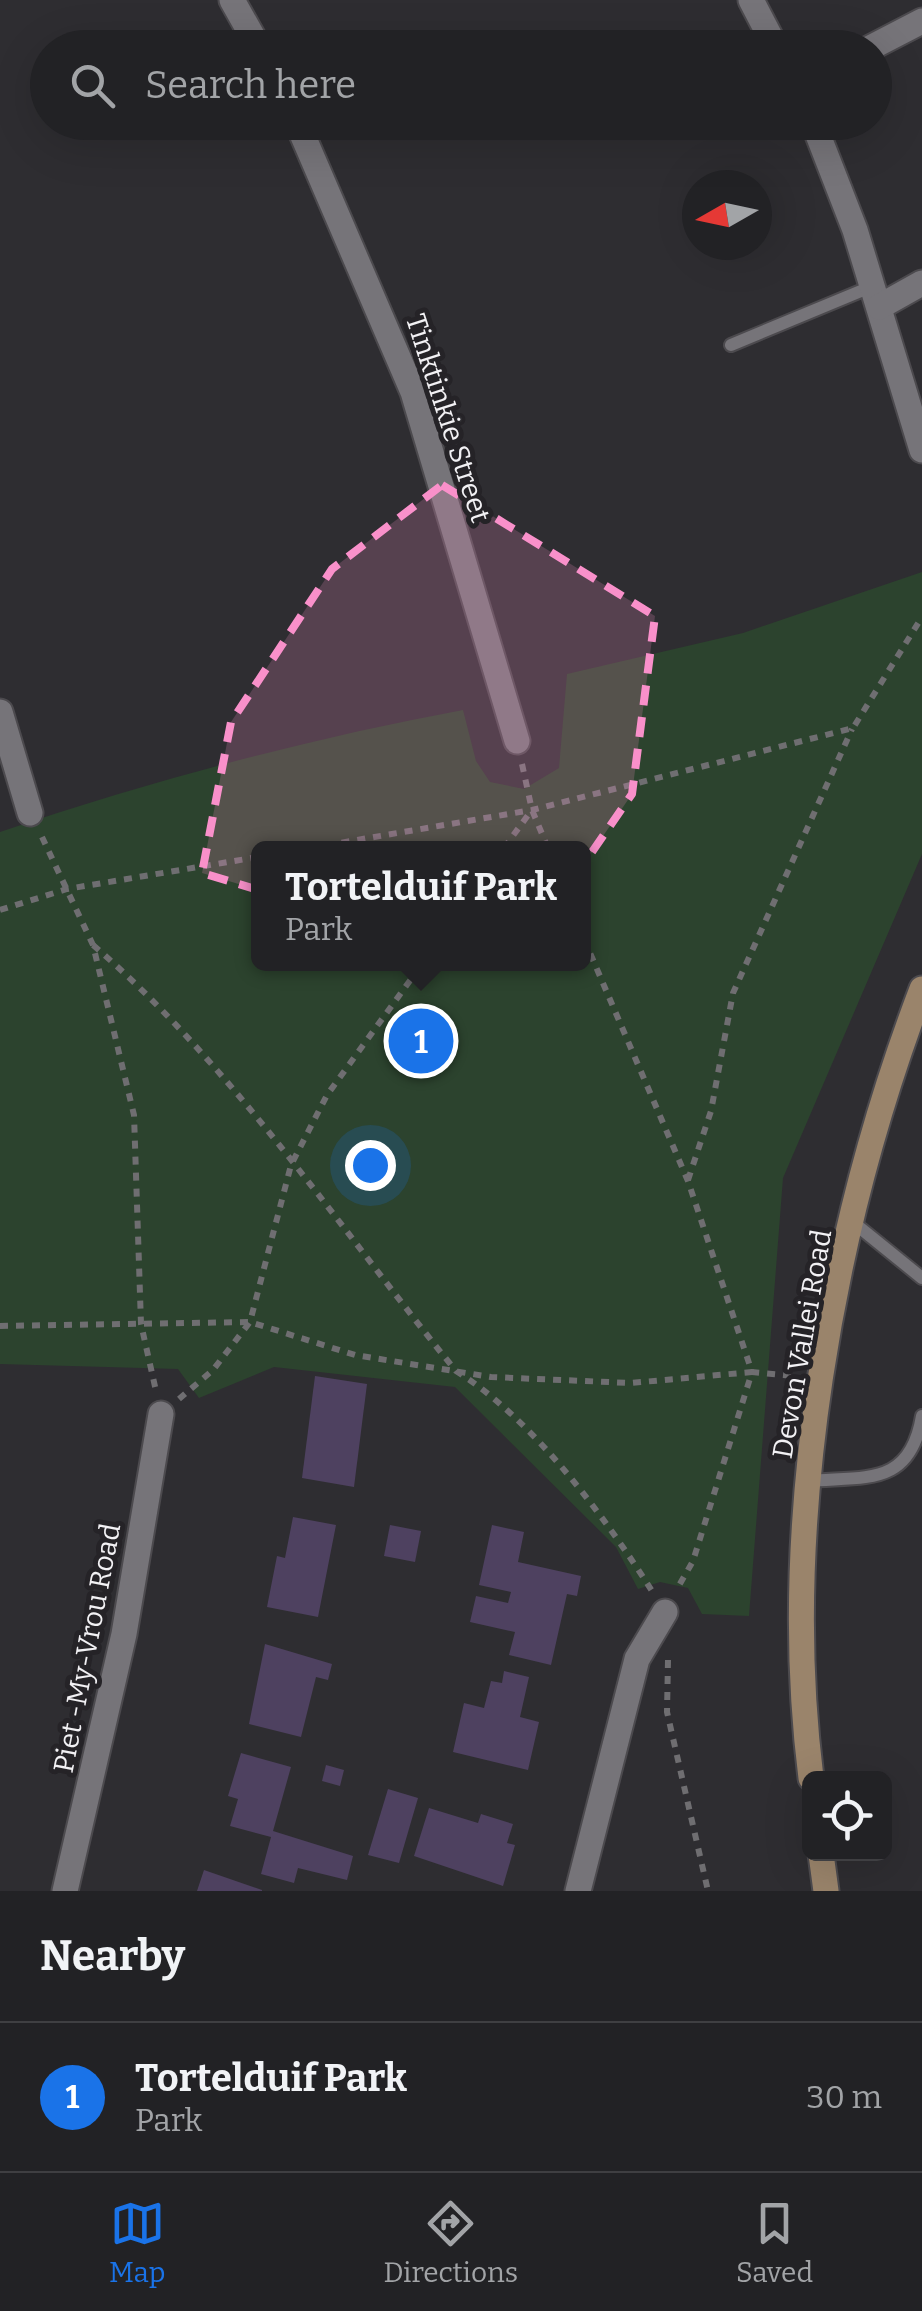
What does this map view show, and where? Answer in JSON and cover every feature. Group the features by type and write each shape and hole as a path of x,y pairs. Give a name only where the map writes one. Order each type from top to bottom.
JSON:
{"street":[{"path":"232,0 250,30"},
{"path":"751,0 767,30"},
{"path":"892,37 922,21"},
{"name":"Tinktinkie Street","path":"305,140 413,392 518,741"},
{"path":"819,140 876,297 922,450"},
{"path":"876,297 922,284"},
{"path":"0,712 30,813"},
{"name":"Devon Vallei Road","path":"811,1771 803,1657 808,1481 820,1378 896,1058 922,989"},
{"name":"Piet -My-Vrou Road","path":"65,1891 124,1634 161,1414"},
{"path":"578,1891 637,1659 664,1612"},
{"path":"821,1861 826,1891"}],"lane":[{"path":"731,345 876,297"},
{"path":"854,1223 922,1278"},
{"path":"808,1481 889,1474 910,1456 922,1416"}],"path":[{"path":"688,1182 711,1112 733,993 853,728 922,617"},
{"path":"351,841 532,810 853,728"},
{"path":"518,741 532,810 545,841"},
{"path":"509,841 532,810"},
{"path":"30,813 93,944 134,1115 140,1324 161,1414 213,1370 250,1322 291,1165 326,1095 417,971"},
{"path":"0,910 67,889 251,858"},
{"path":"93,944 136,982 234,1092 456,1371 487,1390 607,1520 664,1612 668,1712 708,1891"},
{"path":"591,954 688,1182 752,1372 693,1561 664,1612"},
{"path":"0,1326 250,1322 355,1356 456,1371 630,1383 752,1372 820,1378"}],"highlighted area":[{"path":"442,485 655,616 632,794 521,955 355,919 202,873 231,722 332,569"}],"green space":[{"path":"922,572 922,854 783,1178 749,1616 702,1614 688,1588 660,1582 638,1589 616,1547 455,1387 274,1367 199,1398 178,1369 0,1364 0,832 229,763 463,710 476,761 490,782 524,789 559,768 567,674 743,633"}],"building":[{"path":"315,1376 367,1384 354,1487 302,1478"},
{"path":"293,1517 336,1525 318,1617 267,1607 277,1556 285,1558"},
{"path":"390,1525 421,1531 415,1562 384,1556"},
{"path":"492,1525 524,1532 518,1562 581,1576 577,1596 567,1594 551,1665 509,1655 515,1632 470,1622 476,1596 508,1603 511,1592 479,1585"},
{"path":"265,1644 332,1664 328,1680 316,1677 301,1737 249,1724"},
{"path":"504,1671 529,1677 520,1717 539,1722 528,1770 453,1752 464,1703 484,1708 491,1681 502,1683"},
{"path":"241,1753 291,1767 273,1831 353,1856 347,1880 298,1868 294,1883 261,1874 271,1837 230,1826 238,1799 228,1796"},
{"path":"326,1765 344,1770 340,1786 322,1781"},
{"path":"388,1789 418,1798 399,1863 368,1855"},
{"path":"429,1808 478,1823 481,1814 513,1824 507,1843 515,1845 503,1886 414,1856"},
{"path":"204,1870 262,1890 262,1891 197,1891"}],"place":[{"name":"Tortelduif Park","path":"421,1041"}]}
